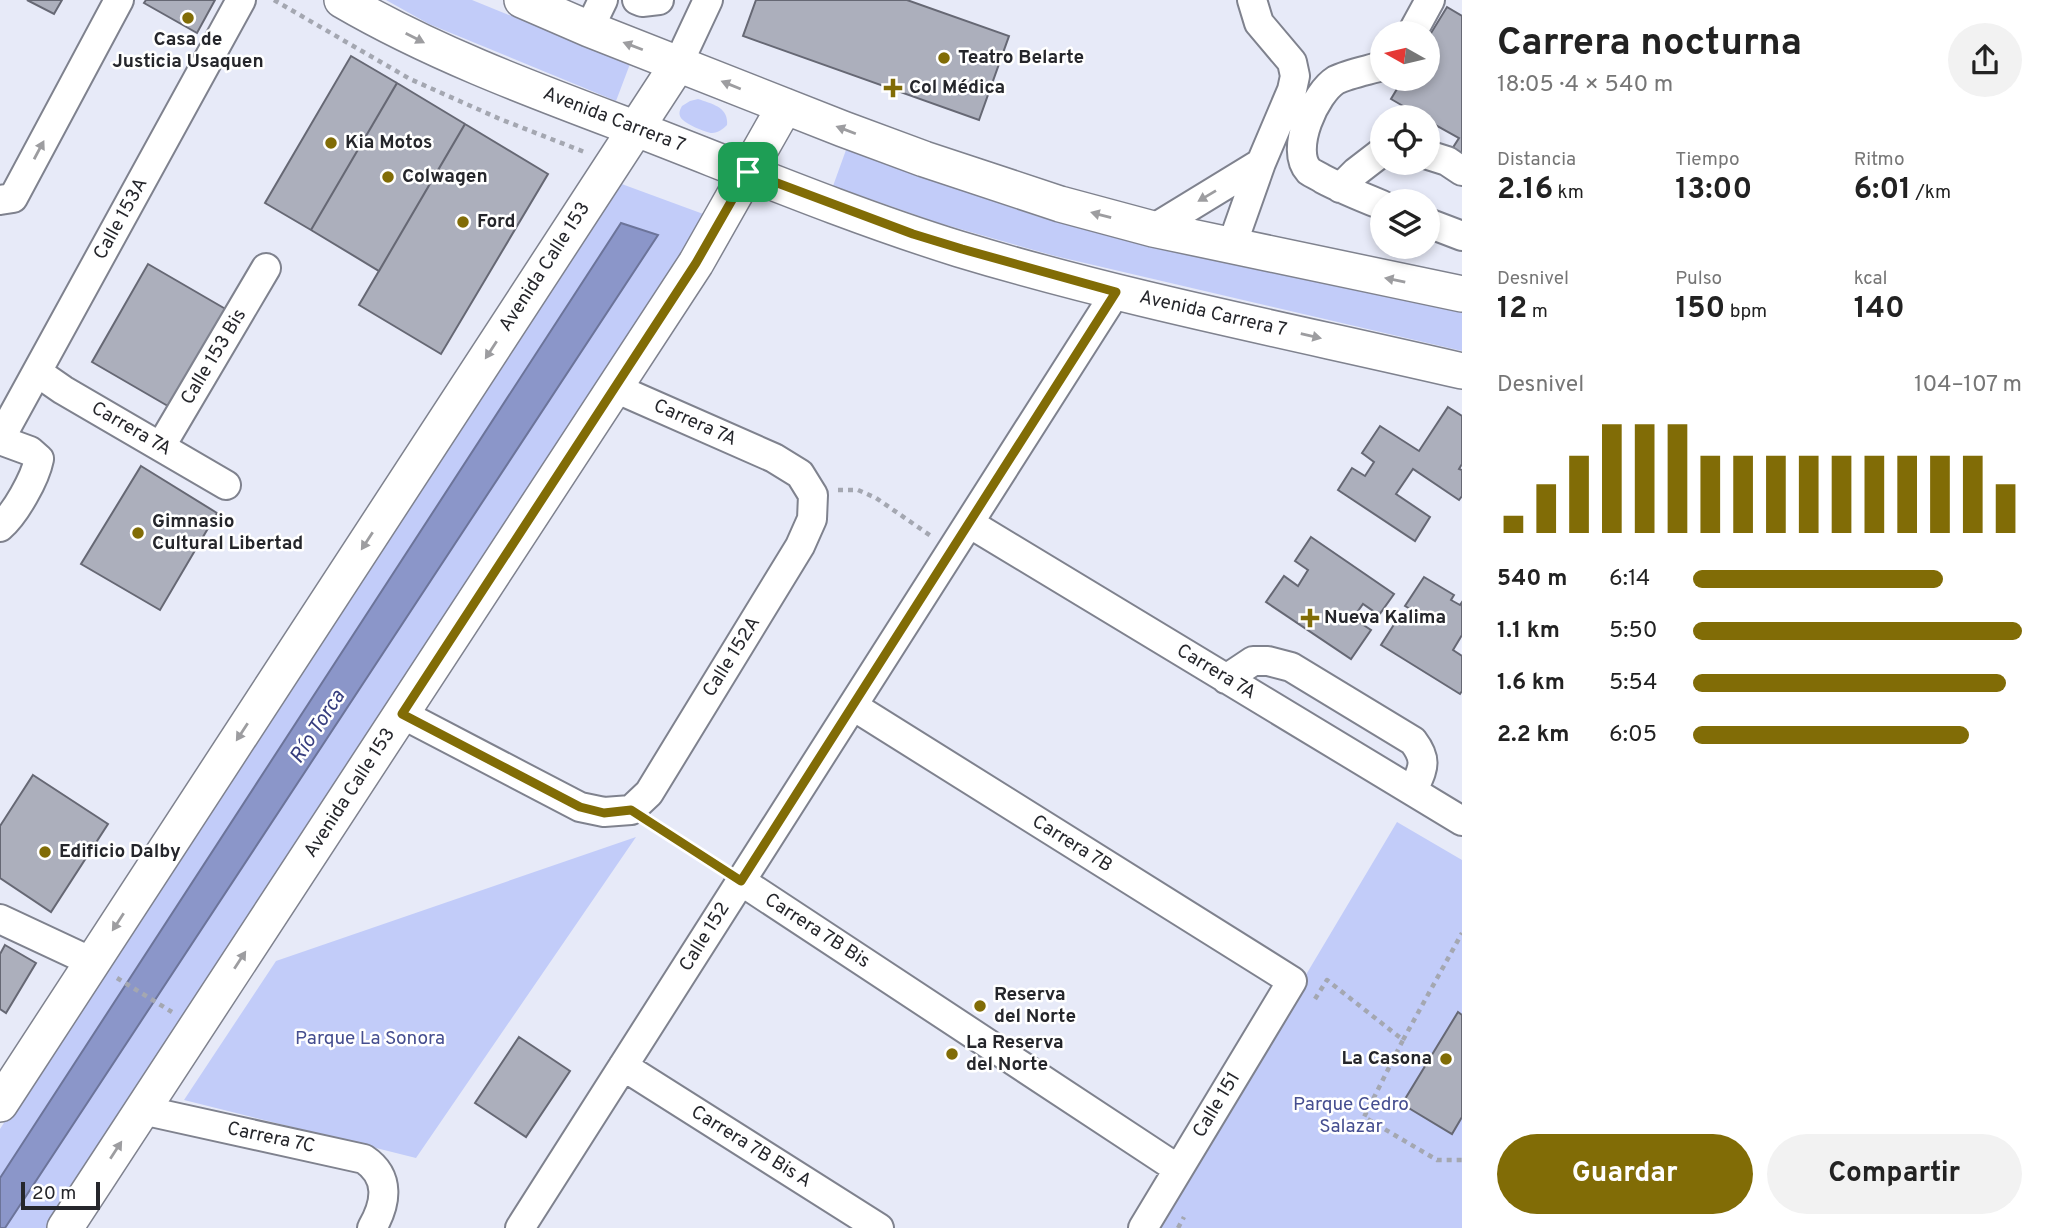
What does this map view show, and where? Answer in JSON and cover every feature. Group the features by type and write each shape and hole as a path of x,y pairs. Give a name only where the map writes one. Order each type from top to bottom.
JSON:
{"main road":[{"name":"Avenida Carrera 7","path":"342,0 446,54 913,234 1116,292 1462,371"},
{"path":"522,0 596,14 678,64 923,159 1060,204 1153,229 1462,293"},
{"name":"Avenida Calle 153","path":"0,1104 678,64"},
{"name":"Avenida Calle 153","path":"65,1228 696,263 785,106"}],"street":[{"path":"0,200 13,198 119,0"},
{"name":"Calle 153A","path":"0,439 241,0"},
{"path":"637,0 659,0"},
{"path":"1228,0 1256,11 1292,62 1295,76 1232,246"},
{"path":"1419,21 1430,0"},
{"path":"678,64 700,3"},
{"path":"1370,70 1337,80 1321,93 1302,138 1302,158 1309,170 1340,188 1370,200"},
{"path":"1440,159 1462,171"},
{"path":"1340,188 1370,161"},
{"path":"1153,229 1261,163"},
{"path":"1440,228 1462,236"},
{"name":"Calle 153 Bis","path":"161,446 267,268"},
{"name":"Calle 152","path":"520,1228 1116,292"},
{"name":"Carrera 7A","path":"37,372 226,485"},
{"name":"Carrera 7A","path":"615,388 774,458 800,474 813,495"},
{"path":"0,439 30,451 38,459 37,469 8,520 0,527"},
{"name":"Calle 152A","path":"631,810 649,793 800,546 813,519 813,495"},
{"name":"Carrera 7A","path":"970,523 1462,821"},
{"path":"1226,679 1253,661 1268,661 1291,667 1413,741 1423,754 1423,766 1413,791"},
{"name":"Carrera 7B","path":"853,706 1292,981"},
{"path":"402,714 580,807 604,813 631,810"},
{"name":"Carrera 7B Bis","path":"741,881 1178,1169"},
{"path":"0,919 92,962"},
{"name":"Calle 151","path":"1143,1228 1292,981"},
{"name":"Carrera 7B Bis A","path":"623,1066 879,1228"},
{"name":"Carrera 7C","path":"142,1110 364,1159 375,1166 384,1188 382,1210 372,1228"}],"path":[{"path":"274,0 410,79 500,119 593,155"},
{"path":"813,495 838,490 858,490 876,498 952,551"},
{"path":"631,810 741,881"},
{"path":"1462,933 1364,1118 1437,1160 1462,1160"},
{"path":"122,981 167,1010"},
{"path":"1312,1004 1327,981 1403,1040"},
{"path":"1178,1228 1185,1216"}],"green space":[{"path":"386,0 472,0 630,64 616,101 429,24"},
{"path":"698,99 722,110 727,125 712,133 683,120 679,113 682,106"},
{"path":"846,150 1039,217 1462,307 1462,351 1055,256 939,223 833,186"},
{"path":"619,183 706,215 275,876 50,1228 0,1228 0,1129 196,824"},
{"name":"Parque Cedro Salazar","path":"1397,822 1462,860 1462,1228 1155,1228"},
{"name":"Parque La Sonora","path":"636,837 416,1158 184,1100 276,961"}],"water":[{"name":"Río Torca","path":"621,223 658,235 5,1228 0,1228 0,1178"}],"building":[{"path":"27,0 62,0 54,14"},
{"name":"Casa de Justicia Usaquen","path":"146,0 215,0 197,33 144,3"},
{"path":"756,0 907,0 1009,36 979,120 743,36"},
{"path":"1447,7 1462,16 1462,156 1452,149 1459,138 1440,128 1440,105 1401,105 1391,99 1396,91 1440,91 1438,21"},
{"name":"Kia Motos","path":"351,56 397,83 311,230 265,203"},
{"name":"Colwagen","path":"397,83 465,124 379,271 311,230"},
{"name":"Ford","path":"465,124 548,174 441,354 359,305"},
{"path":"148,264 229,311 173,409 92,362"},
{"path":"1448,407 1462,416 1462,464 1459,469 1462,470 1462,496 1459,500 1413,469 1396,494 1430,517 1415,541 1338,490 1352,468 1365,476 1374,462 1362,453 1380,426 1419,451"},
{"path":"141,466 217,513 160,610 81,564"},
{"path":"1311,537 1394,594 1379,615 1363,604 1353,618 1371,630 1351,659 1266,602 1284,576 1298,586 1308,570 1295,561"},
{"path":"1424,577 1454,595 1451,600 1460,605 1462,602 1462,635 1453,650 1462,656 1460,694 1381,645 1400,615 1413,623 1419,614 1405,606"},
{"name":"Edificio Dalby","path":"33,775 108,824 51,912 0,878 0,826"},
{"path":"5,945 36,963 6,1013 0,1009 0,954"},
{"name":"La Casona","path":"1458,1012 1462,1015 1462,1117 1452,1134 1402,1104"},
{"path":"519,1037 570,1071 526,1137 475,1103"}],"place":[{"name":"Casa de Justicia Usaquen","path":"188,18"},
{"name":"Teatro Belarte","path":"944,58"},
{"name":"Col Médica","path":"893,88"},
{"name":"Kia Motos","path":"331,143"},
{"name":"Colwagen","path":"388,177"},
{"name":"Ford","path":"463,222"},
{"name":"Gimnasio Cultural Libertad","path":"138,533"},
{"name":"Nueva Kalima","path":"1310,618"},
{"name":"Edificio Dalby","path":"45,852"},
{"name":"Reserva del Norte","path":"980,1006"},
{"name":"La Reserva del Norte","path":"952,1054"},
{"name":"La Casona","path":"1446,1059"}],"route":[{"path":"748,172 913,234 1116,292 741,881 631,810 604,813 580,807 402,714 696,263 748,172"}]}
